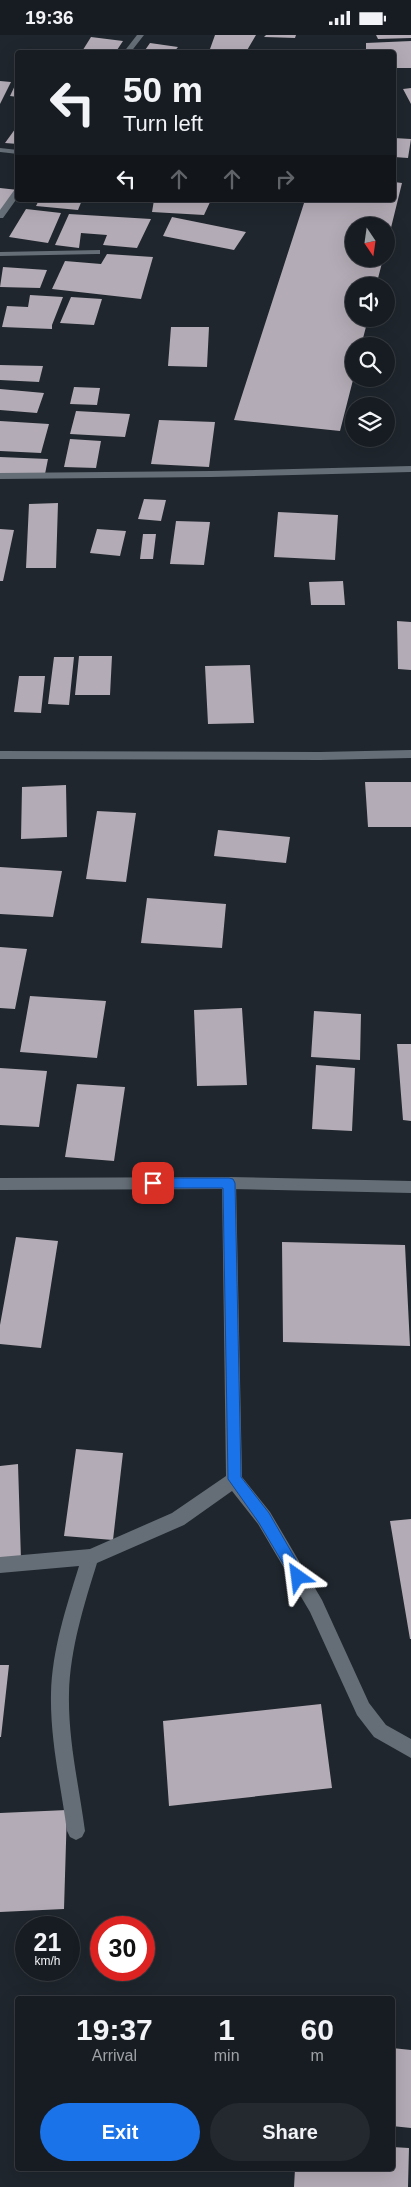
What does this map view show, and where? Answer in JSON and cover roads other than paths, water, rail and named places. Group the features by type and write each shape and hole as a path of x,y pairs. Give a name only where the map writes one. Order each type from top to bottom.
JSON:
{"street":[{"path":"128,50 141,35"},
{"path":"0,150 15,152"},
{"path":"0,216 15,195"},
{"path":"0,254 97,252"},
{"path":"0,476 211,474 411,469"},
{"path":"0,755 320,757 411,754"},
{"path":"0,1185 229,1183 411,1187"},
{"path":"229,1183 234,1479 264,1518 316,1606 363,1709 380,1731 411,1749"},
{"path":"0,1565 90,1557 178,1519 234,1479"},
{"path":"76,1831 62,1731 60,1677 67,1633 90,1557"}]}
